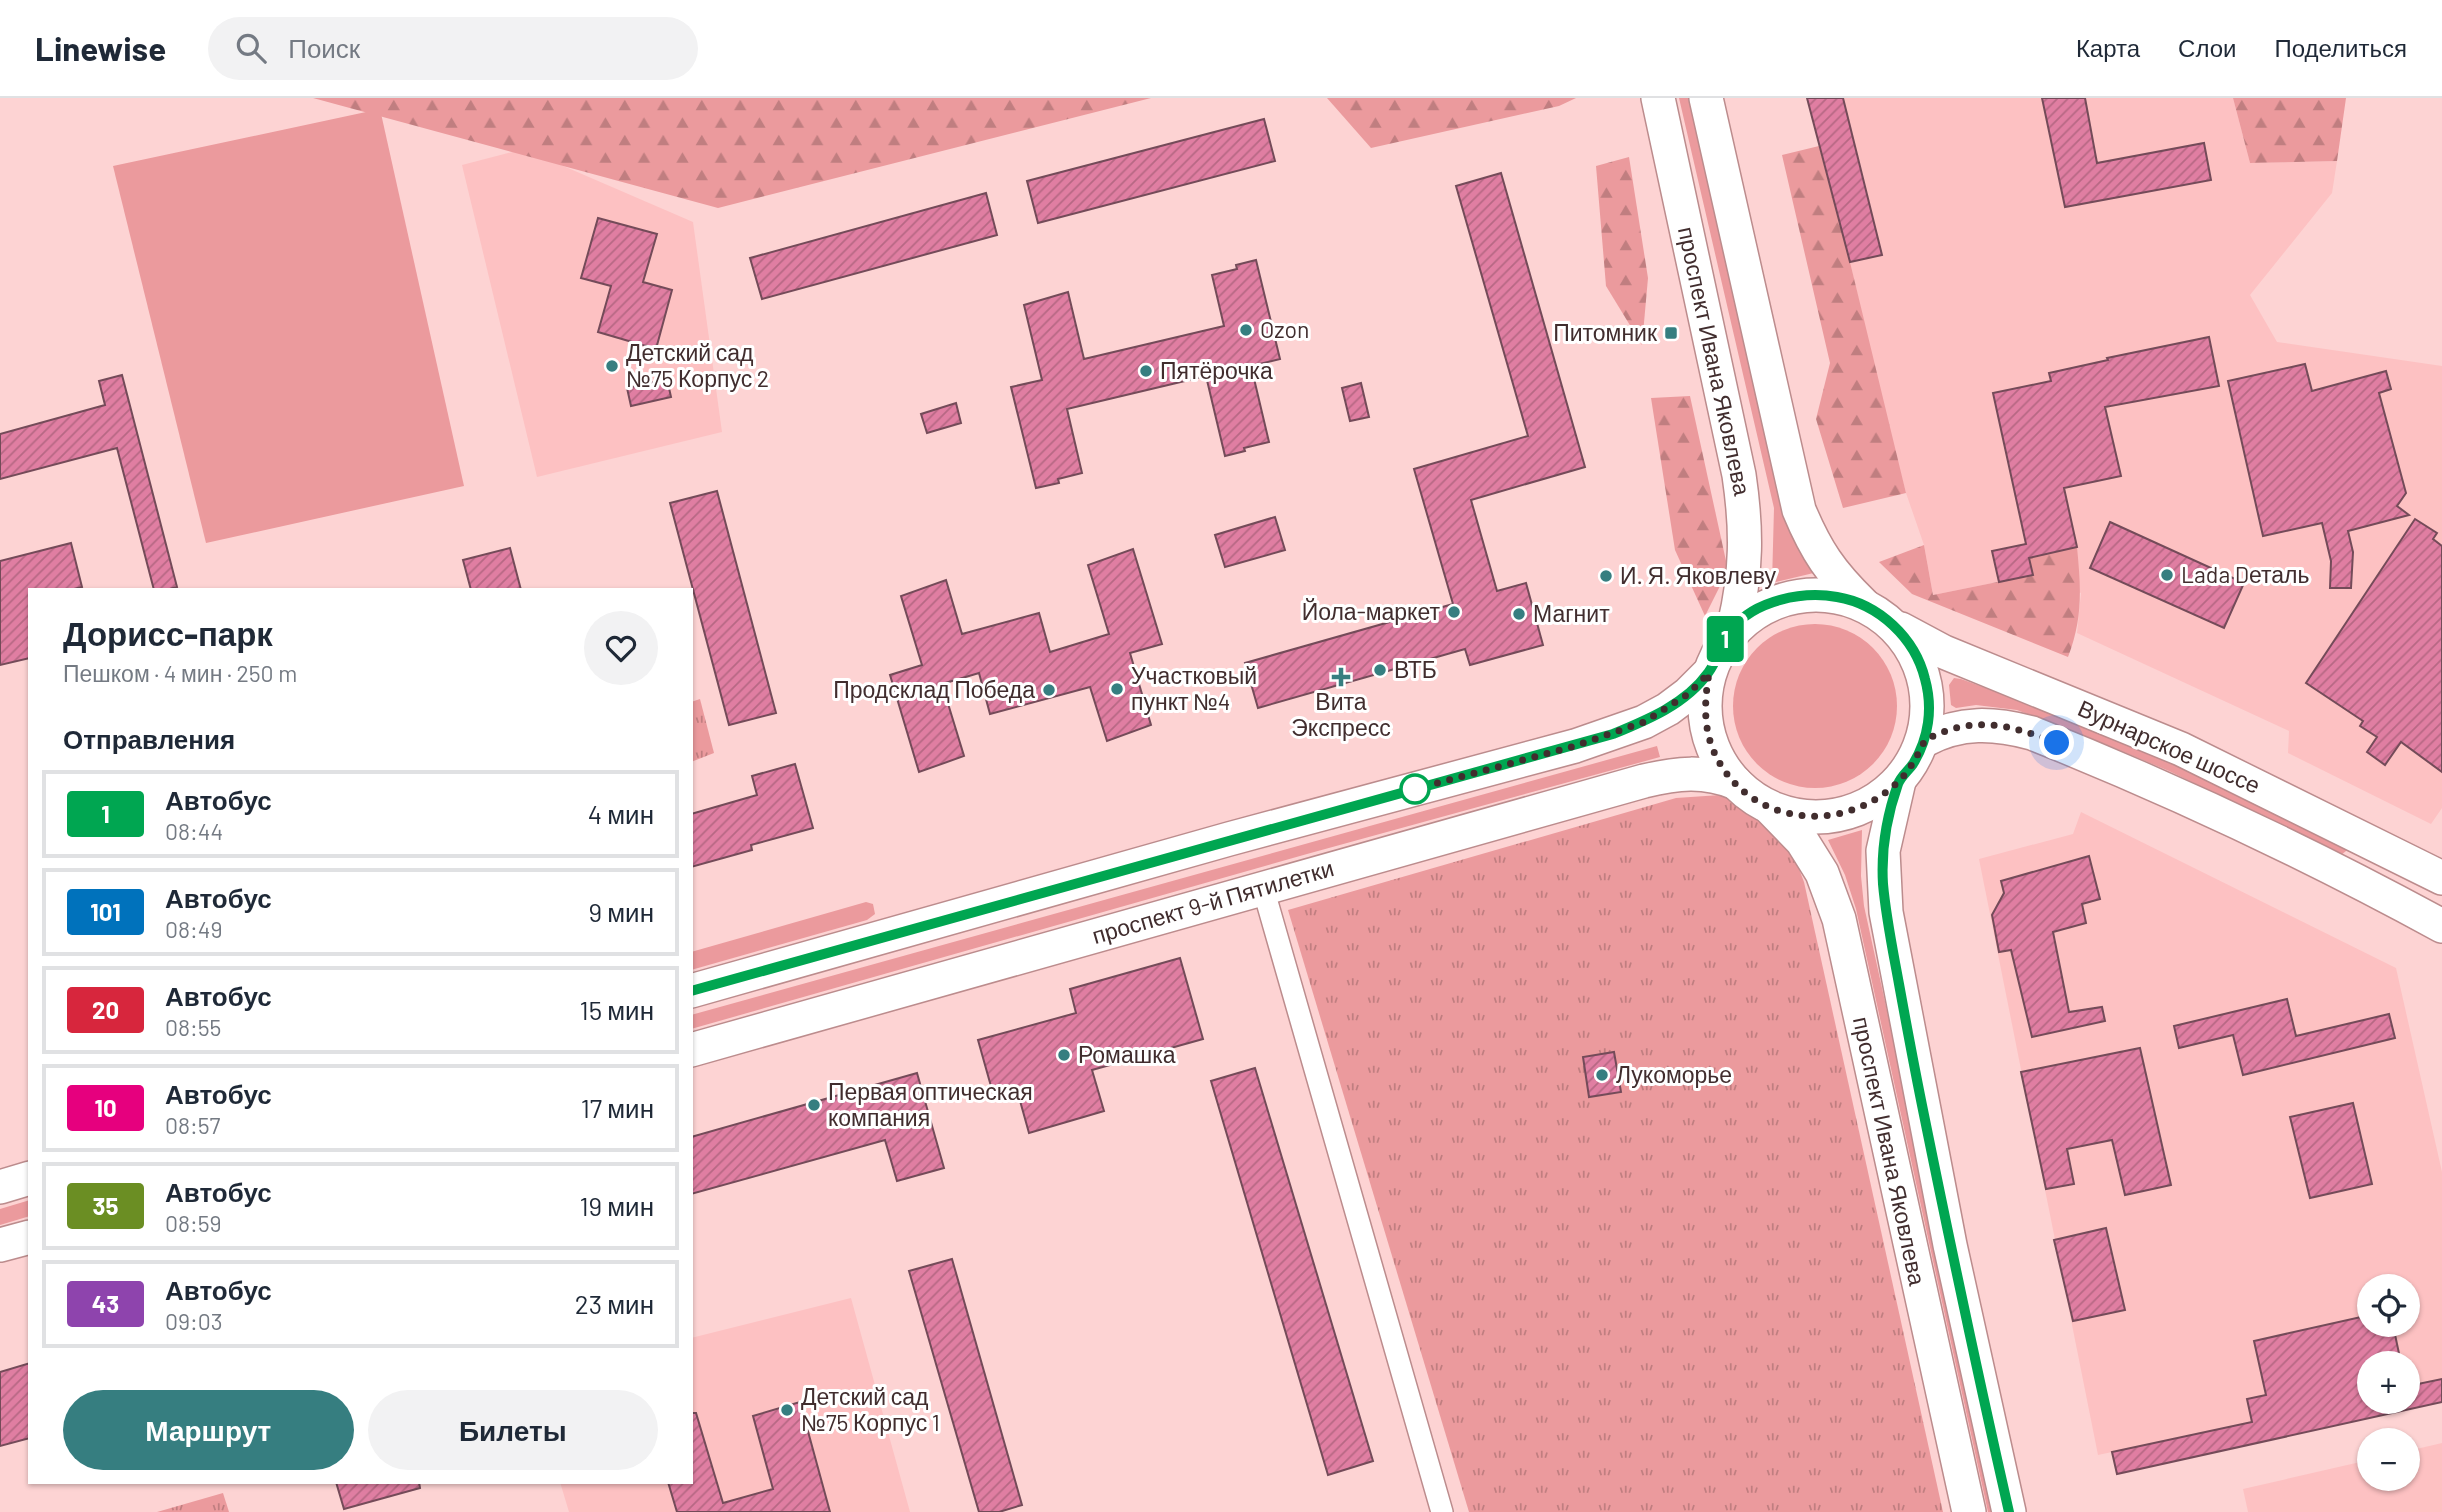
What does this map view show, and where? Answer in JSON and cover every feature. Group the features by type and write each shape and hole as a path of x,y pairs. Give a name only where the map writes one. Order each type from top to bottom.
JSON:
{"main road":[{"name":"проспект Ивана Яковлева","path":"1658,98 1739,475 1745,520 1746,557 1734,626"},
{"path":"1706,98 1799,510 1822,558 1839,580 1863,604 1893,625 1913,649 1925,676 1929,698 1925,740 1913,763 1899,781 1878,797 1860,806 1823,817 1795,816 1770,808 1736,783 1720,764 1711,744 1705,719 1705,698 1709,673 1720,647 1734,626 1752,613 1789,598 1812,595 1837,597 1863,604"},
{"name":"Вурнарское шоссе","path":"1893,625 1944,652 2181,749 2442,878"},
{"path":"693,990 1229,839 1575,746 1644,722 1668,709 1709,673"},
{"name":"Вурнарское шоссе","path":"1925,740 1953,728 1971,725 2005,726 2032,733 2193,802 2385,895 2442,926"},
{"name":"проспект 9-й Пятилетки","path":"693,1049 1656,778 1704,773 1736,783"},
{"name":"проспект Ивана Яковлева","path":"1899,781 1883,851 1886,912 1947,1232 2009,1512"},
{"name":"проспект Ивана Яковлева","path":"1770,808 1802,841 1822,873 1839,919 1969,1512"},
{"path":"2385,895 2403,857"},
{"path":"0,1187 28,1179"},
{"path":"0,1245 28,1238"}],"street":[{"path":"1264,888 1442,1512"}],"shaded area":[{"path":"1843,98 2233,98 2250,163 2337,161 2332,193 2250,295 2277,342 2442,366 2442,808 2431,824 2288,753 2289,731 2077,633 2081,593 2033,575 1933,595 1924,545 1906,493 1886,418 1850,262 1881,255"},
{"name":"Детский сад №75 Корпус 2","path":"524,149 693,222 722,432 537,477 462,165"},
{"path":"2081,812 2396,968 2442,1172 2442,1379 2420,1384 2420,1351 2357,1351 2357,1370 2252,1422 2098,1455 1979,859 2073,834"},
{"name":"Детский сад №75 Корпус 1","path":"851,1298 910,1512 569,1512 561,1484 693,1484 693,1338"},
{"path":"2442,1443 2442,1512 2248,1512 2243,1489 2357,1463 2357,1491 2420,1491 2420,1448"}],"green space":[{"path":"313,98 1151,98 718,208"},
{"path":"1327,98 1576,98 1559,106 1371,148"},
{"path":"1679,98 1692,98 1822,571 1772,583 1774,508"},
{"path":"2233,98 2346,98 2337,161 2250,163"},
{"path":"380,109 464,486 206,543 113,166"},
{"path":"1819,146 1906,493 1843,508 1816,419 1830,363 1782,155"},
{"path":"1629,157 1648,278 1642,345 1606,286 1596,166"},
{"path":"1690,396 1728,570 1705,616 1675,550 1651,398"},
{"path":"1924,545 1933,595 2032,575 2029,558 2077,547 2080,603 2068,657 1912,594 1879,562"},
{"path":"1815,624 1846,630 1873,648 1891,675 1897,706 1891,737 1873,764 1846,782 1815,788 1784,782 1757,764 1739,737 1733,706 1739,675 1757,648 1784,630"},
{"path":"1954,678 2092,727 2174,763 2346,846 2346,851 2341,855 2169,771 2017,710 1976,705 1956,708 1951,705 1949,685"},
{"path":"700,699 714,753 693,761 693,701"},
{"path":"1657,746 1660,757 693,1028 693,1014"},
{"path":"1735,794 1782,823 1804,882 1943,1512 1469,1512 1288,910 1676,798"},
{"path":"1862,830 1861,876 1864,906 1997,1512 1988,1512 1856,909 1845,875 1828,840"},
{"path":"866,902 873,904 875,914 867,920 693,969 693,951"},
{"path":"28,1201 28,1217 0,1225 0,1209"},
{"path":"223,1493 229,1512 157,1512"}],"building":[{"path":"1807,98 1843,98 1882,255 1850,262"},
{"path":"2042,98 2085,98 2097,163 2204,143 2211,180 2065,207"},
{"path":"1264,119 1275,161 1038,223 1027,181"},
{"path":"1501,173 1585,467 1471,500 1497,591 1526,583 1543,645 1470,665 1465,649 1258,708 1245,663 1453,604 1414,469 1528,436 1456,186"},
{"path":"986,193 997,235 762,299 750,258"},
{"path":"598,218 657,234 643,282 672,290 656,349 598,332 611,286 581,278"},
{"path":"1256,260 1280,359 1251,366 1269,442 1225,456 1206,376 1067,409 1082,473 1058,479 1059,483 1036,488 1011,387 1042,380 1024,305 1068,292 1084,359 1224,326 1212,275 1237,269 1236,265"},
{"path":"2209,337 2219,386 2105,407 2121,476 2064,488 2077,547 2029,558 2033,575 1999,582 1992,551 2026,544 1993,393 2051,381 2049,373"},
{"path":"2305,364 2312,391 2386,371 2391,389 2379,393 2406,493 2397,506 2409,515 2348,531 2353,552 2351,588 2330,588 2331,561 2322,523 2263,536 2228,381"},
{"path":"122,375 177,587 153,588 117,448 0,479 0,434 105,405 99,381"},
{"path":"667,379 671,397 631,406 627,388"},
{"path":"1361,383 1369,417 1350,421 1342,388"},
{"path":"956,403 961,423 927,433 921,414"},
{"path":"717,491 776,713 729,725 670,503"},
{"path":"1275,517 1285,550 1225,567 1215,535"},
{"path":"2415,519 2437,533 2433,539 2442,546 2442,772 2401,742 2385,765 2367,752 2377,737 2360,726 2363,721 2306,683"},
{"name":"Lada Dеталь","path":"2110,522 2244,583 2224,628 2090,568"},
{"path":"71,543 82,587 28,588 28,658 0,665 0,561"},
{"path":"510,548 520,588 470,588 463,560"},
{"path":"1133,549 1162,644 1130,653 1151,725 1107,741 1090,687 990,714 979,673 942,684 964,756 919,772 890,675 922,665 901,596 946,580 962,634 1039,613 1050,652 1109,634 1088,565"},
{"path":"795,764 813,828 751,845 752,850 693,866 693,813 757,795 752,776"},
{"path":"2089,856 2100,899 2082,904 2086,923 2053,932 2069,1012 2102,1007 2105,1021 2032,1037 2011,950 1999,952 1992,915 2004,893 2001,881"},
{"name":"Ромашка","path":"1180,958 1203,1039 1092,1070 1104,1111 1029,1133 1017,1090 994,1097 978,1040 1076,1013 1070,989"},
{"path":"2287,999 2296,1036 2389,1014 2395,1038 2243,1075 2233,1035 2179,1048 2174,1026"},
{"path":"2140,1048 2171,1185 2125,1195 2112,1140 2067,1149 2074,1184 2046,1189 2021,1072"},
{"name":"Лукоморье","path":"1614,1052 1621,1092 1589,1097 1583,1057"},
{"path":"1255,1068 1373,1461 1328,1475 1211,1081"},
{"path":"917,1073 944,1168 897,1181 885,1140 693,1193 693,1136"},
{"path":"2353,1103 2372,1184 2310,1198 2290,1117"},
{"path":"2106,1228 2125,1310 2073,1321 2054,1240"},
{"path":"952,1259 1022,1505 999,1512 979,1512 909,1271"},
{"path":"2357,1318 2357,1337 2396,1337 2398,1351 2357,1351 2357,1414 2388,1414 2117,1474 2112,1452 2252,1422 2247,1399 2266,1395 2254,1341"},
{"path":"28,1364 28,1439 0,1446 0,1372"},
{"path":"2442,1379 2442,1402 2420,1407 2420,1384"},
{"path":"800,1402 830,1512 677,1512 669,1484 693,1484 693,1413 696,1413 723,1503 773,1489 753,1416"},
{"path":"337,1484 419,1484 420,1488 344,1509"}],"bus line":[{"name":"1","path":"693,990 1613,734 1644,722 1688,694 1709,673 1720,647 1734,626 1769,604 1812,595 1837,597 1863,604 1893,625 1913,649 1925,676 1929,698 1925,740 1913,763 1899,781 1888,822 1883,851 1886,912 1950,1245 2009,1512"}],"place":[{"name":"Ozon","path":"1246,330"},
{"name":"Питомник","path":"1671,333"},
{"name":"Детский сад №75 Корпус 2","path":"612,366"},
{"name":"Пятёрочка","path":"1146,371"},
{"name":"Lada Dеталь","path":"2167,575"},
{"name":"И. Я. Яковлеву","path":"1606,576"},
{"name":"Йола-маркет","path":"1454,612"},
{"name":"Магнит","path":"1519,614"},
{"name":"ВТБ","path":"1380,670"},
{"name":"Вита Экспресс","path":"1341,677"},
{"name":"Участковый пункт №4","path":"1117,689"},
{"name":"Продсклад Победа","path":"1049,690"},
{"name":"Ромашка","path":"1064,1055"},
{"name":"Лукоморье","path":"1602,1075"},
{"name":"Первая оптическая компания","path":"814,1105"},
{"name":"Детский сад №75 Корпус 1","path":"787,1410"}],"route":[{"path":"1415,789 1408,791 1575,746 1644,722 1688,694 1709,673 1705,719 1711,744 1720,764 1751,796 1770,808 1795,816 1823,817 1852,810 1878,797 1899,781 1913,763 1925,740 1953,728 1988,724 2005,726 2057,743"}]}
